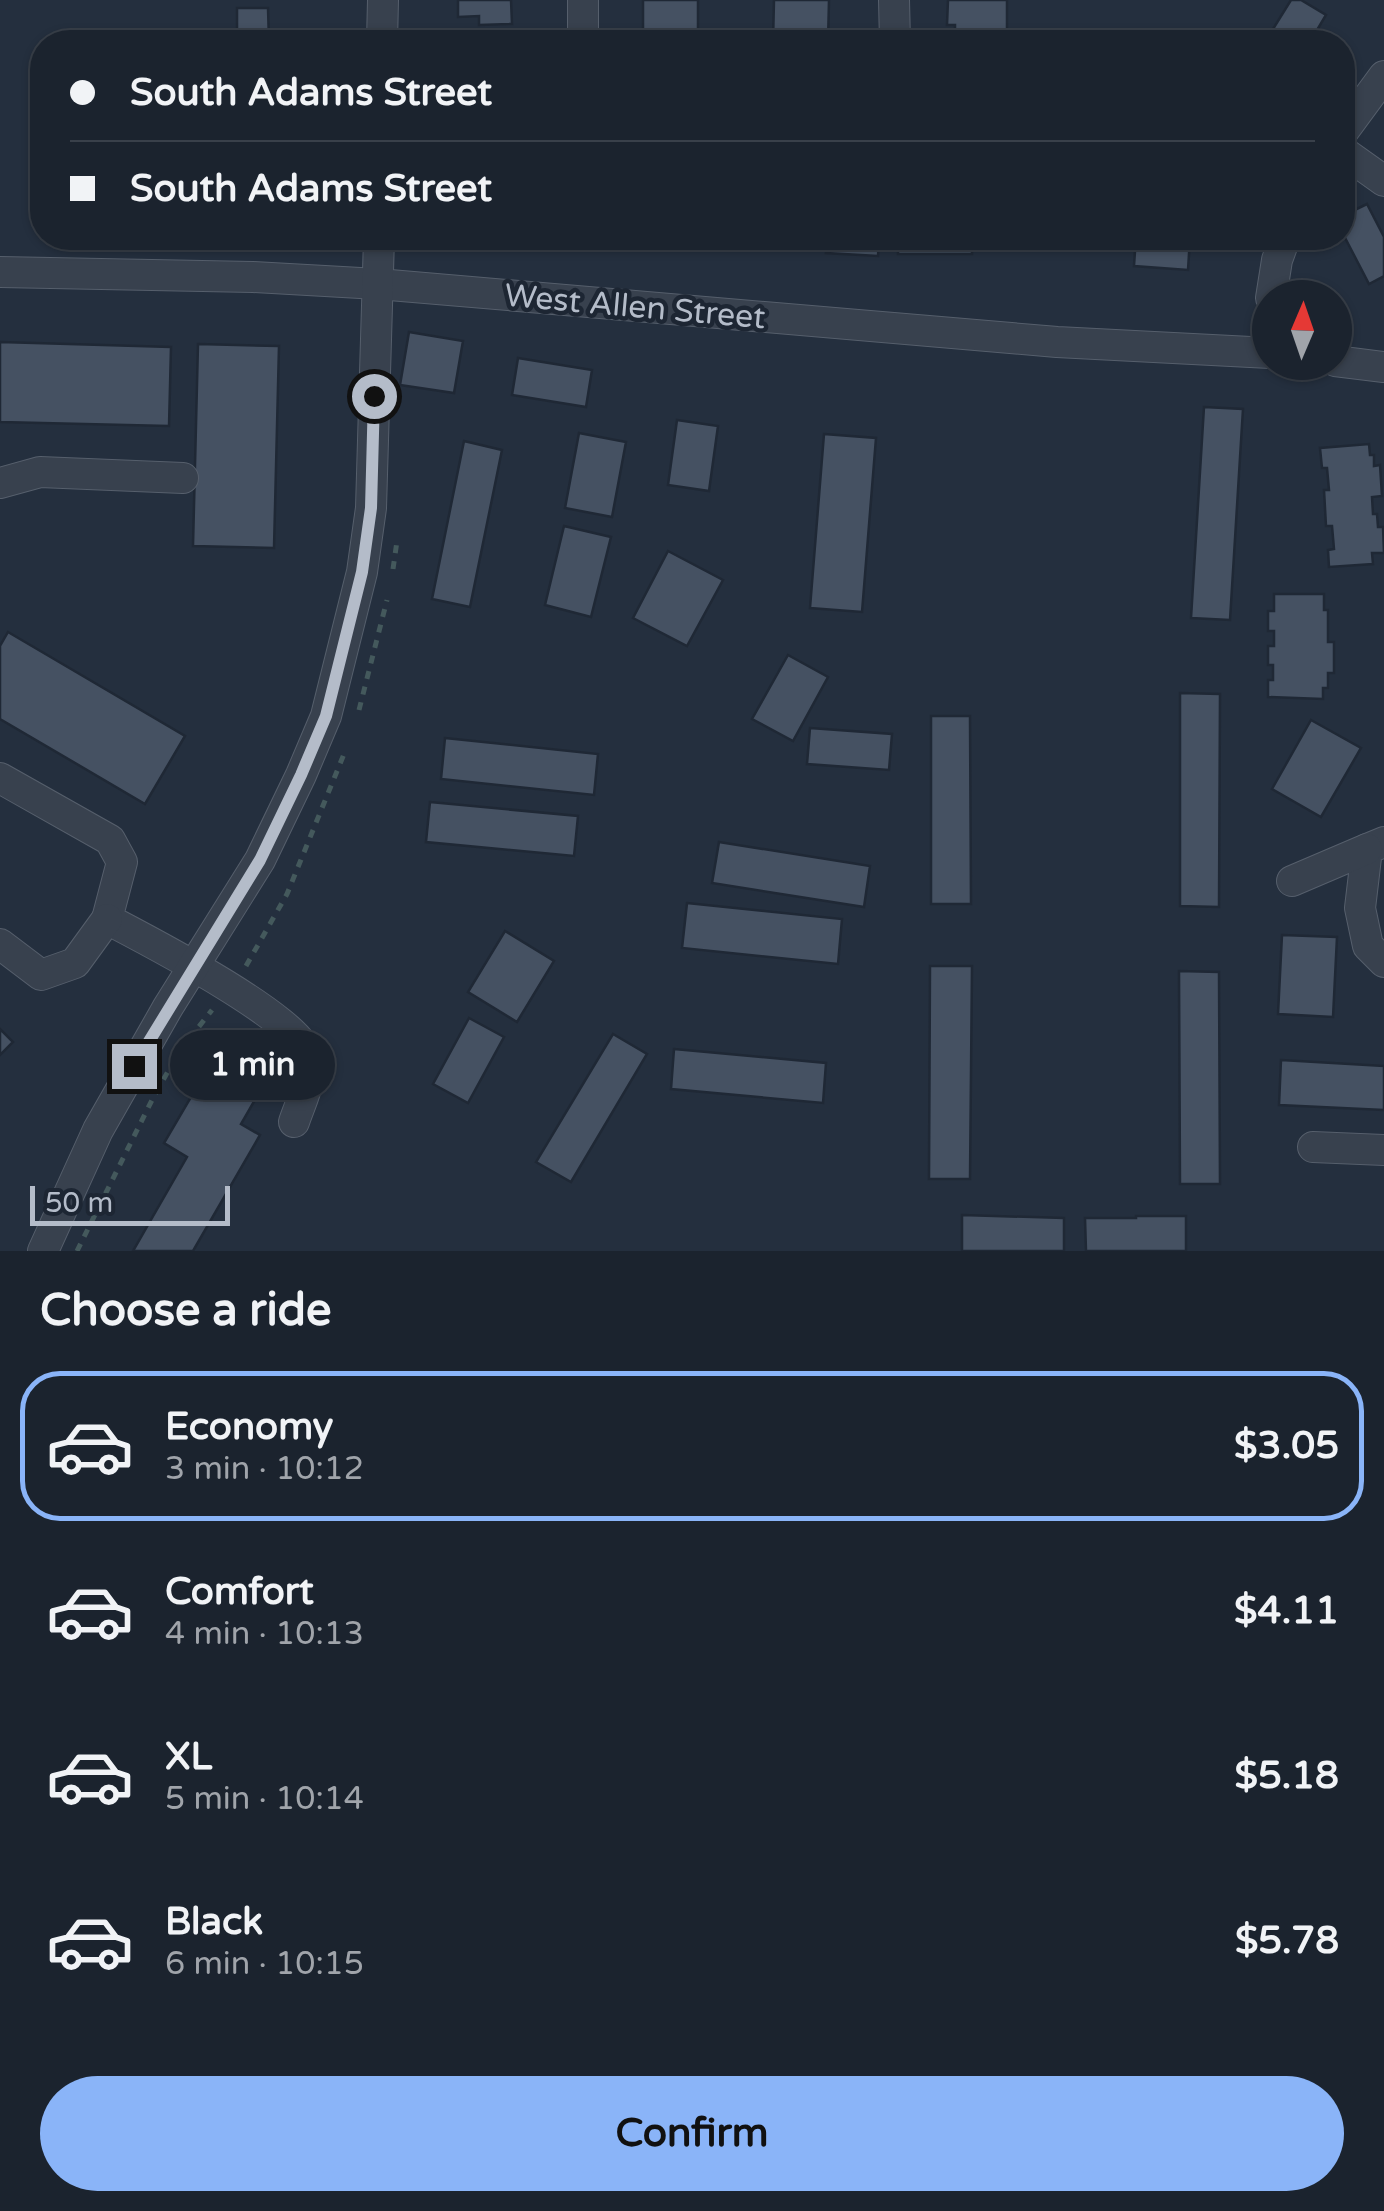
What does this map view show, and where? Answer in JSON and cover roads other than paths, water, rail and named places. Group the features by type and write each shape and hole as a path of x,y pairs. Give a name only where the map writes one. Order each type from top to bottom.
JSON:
{"street":[{"path":"382,30 383,0"},
{"path":"583,0 583,30"},
{"path":"894,0 895,30"},
{"path":"1355,115 1384,76"},
{"path":"1355,161 1384,181"},
{"path":"42,1251 98,1130 260,860 326,716 362,572 371,508 379,250"},
{"path":"1274,280 1280,250"},
{"name":"West Allen Street","path":"0,272 253,277 378,284 1057,342 1252,352"},
{"path":"1352,363 1384,366"},
{"path":"0,482 40,472 183,478"},
{"path":"0,778 110,840 122,862 106,919 75,963 41,976 0,944"},
{"path":"1292,881 1376,845"},
{"path":"1376,845 1360,908 1368,946 1384,962"},
{"path":"106,919 194,966 294,1032 308,1052 310,1073 294,1122"},
{"path":"1313,1147 1384,1150"}]}
